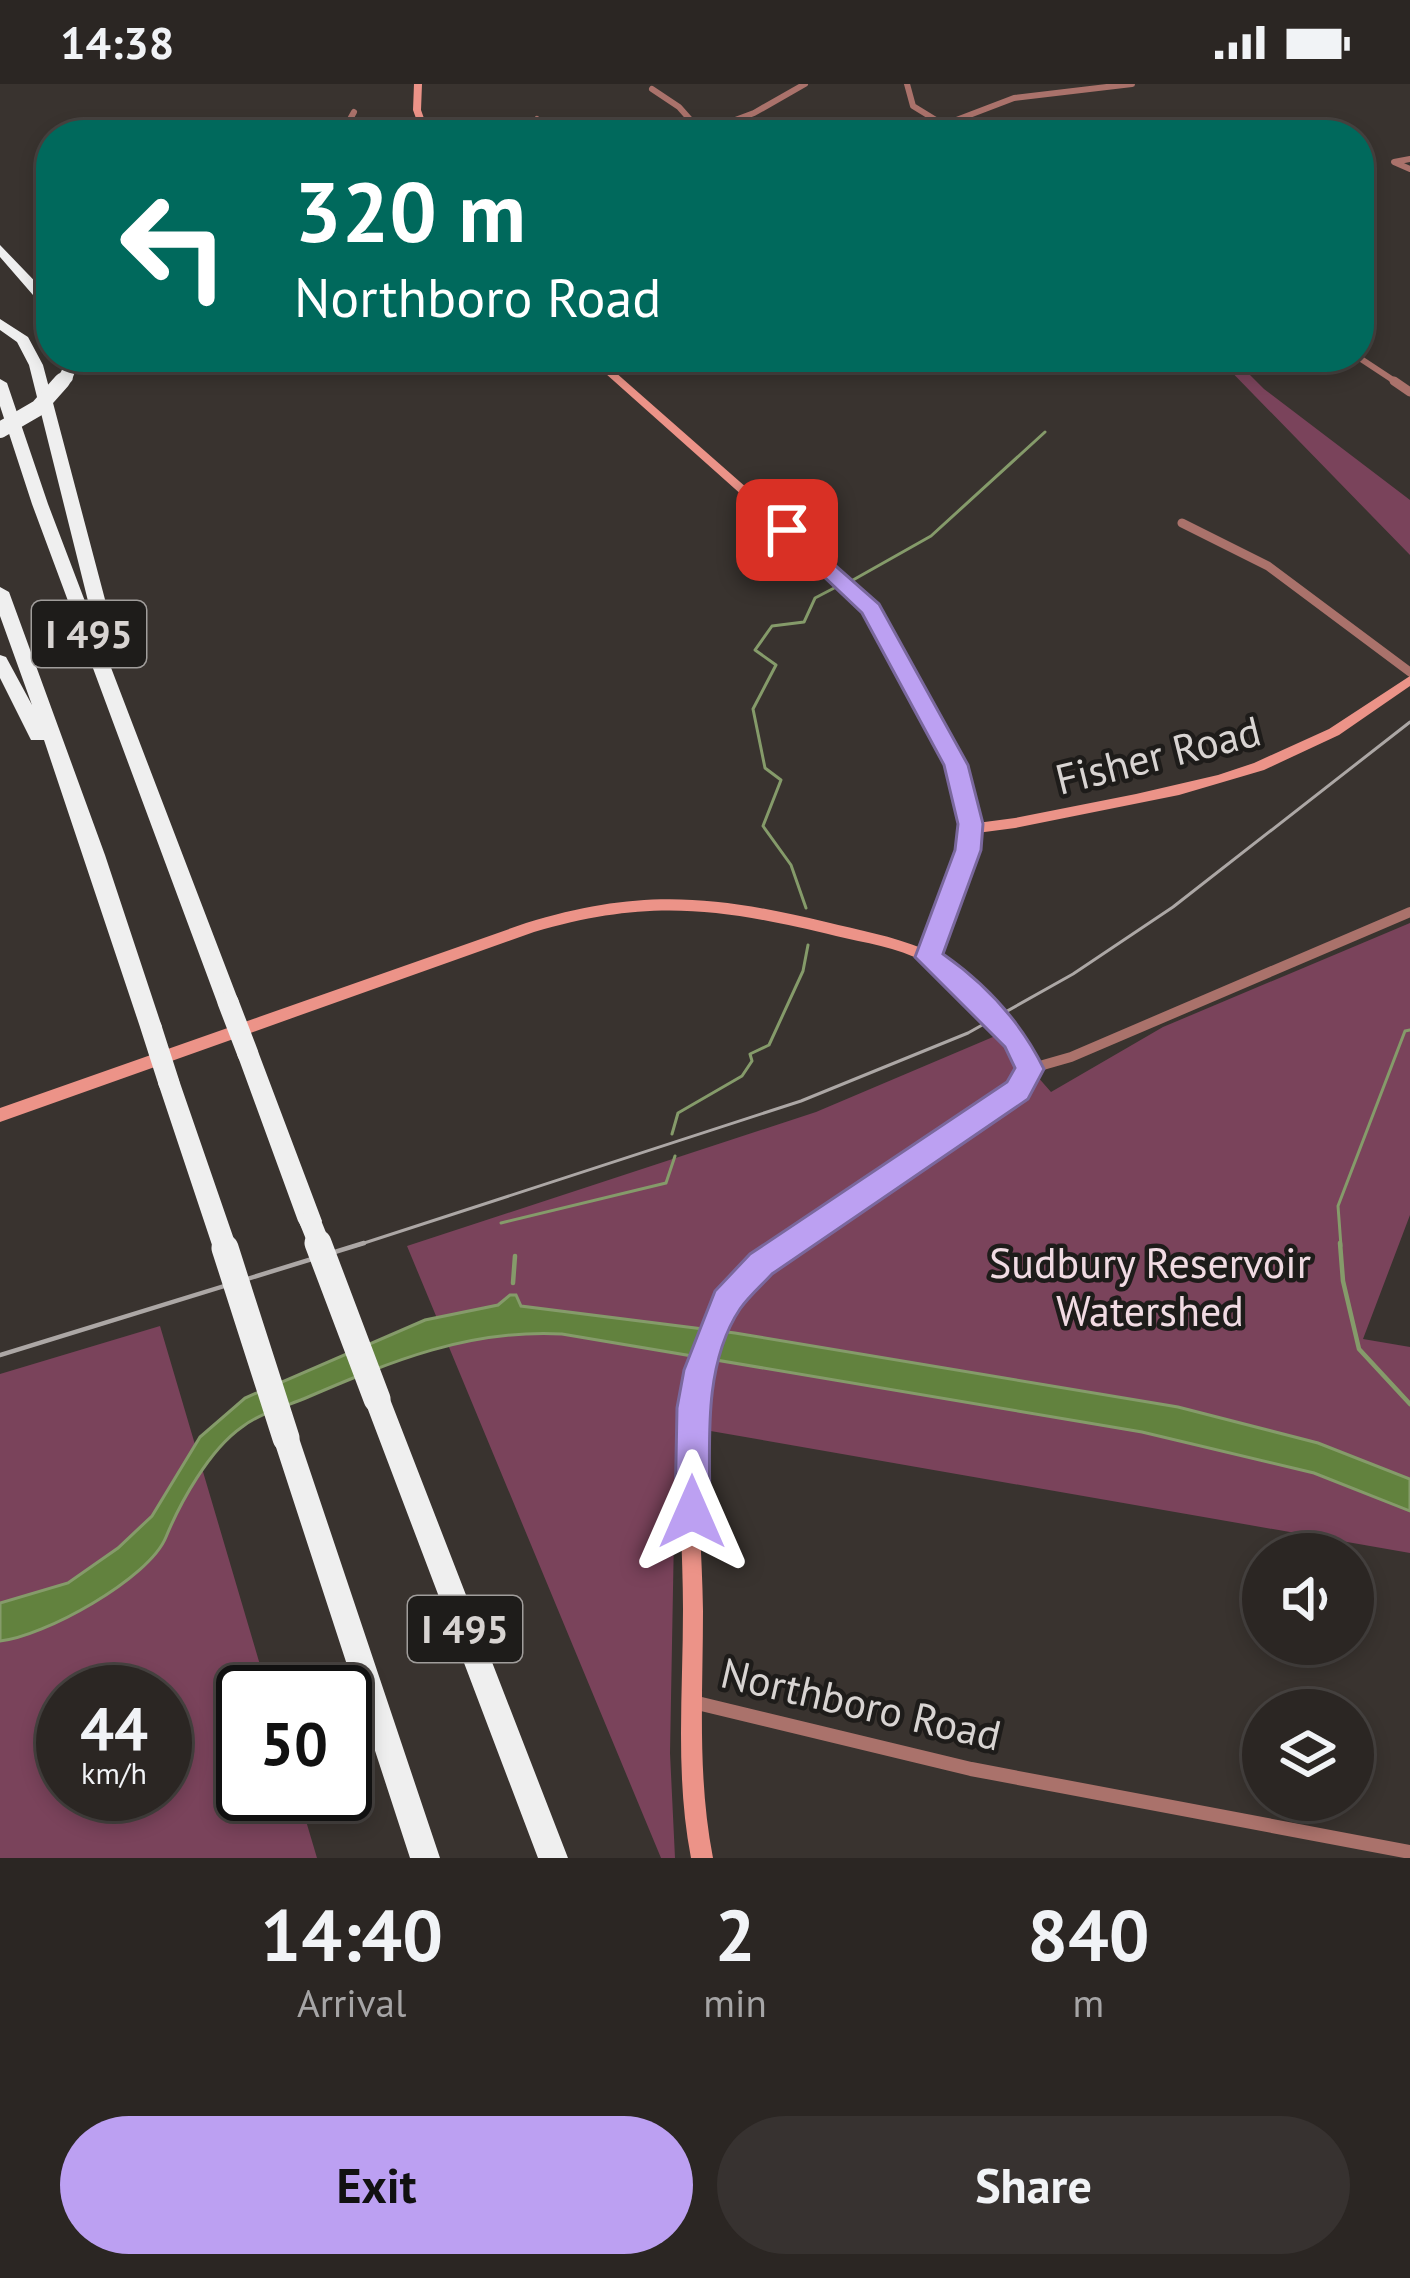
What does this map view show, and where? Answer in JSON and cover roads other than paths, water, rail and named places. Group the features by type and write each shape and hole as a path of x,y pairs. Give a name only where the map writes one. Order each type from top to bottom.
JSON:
{"highway":[{"path":"0,249 36,290"},
{"path":"0,323 26,345 36,366"},
{"path":"39,372 139,765"},
{"path":"0,430 38,408 68,372"},
{"name":"I 495","path":"0,383 40,504 553,1858"},
{"name":"I 495","path":"0,592 95,855 424,1858"},
{"path":"0,661 95,855"}],"street":[{"path":"418,84 421,120"},
{"path":"736,120 805,84"},
{"path":"907,84 914,106 936,120"},
{"path":"957,120 1014,98 1132,84"},
{"path":"652,89 679,106 689,120"},
{"path":"350,120 354,112"},
{"path":"538,118 542,120"},
{"path":"1410,158 1394,162 1410,169"},
{"path":"1374,368 1410,392"},
{"path":"609,372 872,609 956,765 971,827 962,870 928,957"},
{"path":"1182,523 1258,559 1410,676"},
{"name":"Fisher Road","path":"971,827 1162,794 1251,771 1338,734 1410,676"},
{"path":"0,1115 132,1065 600,907 671,900 748,908 928,957 959,979 997,1020 1025,1053 1029,1069 1071,1057 1410,913"},
{"name":"Northboro Road","path":"1029,1069 1024,1083 1002,1103 761,1264 726,1301 701,1370 692,1465 693,1702 971,1769 1410,1852"},
{"path":"693,1702 692,1796 702,1858"}],"waterway":[{"path":"853,580 931,536 1045,432"},
{"path":"806,908 791,865 763,826 781,780 765,768 753,709 776,665 755,650 772,626 804,622 815,598 838,586"},
{"path":"672,1134 678,1113 742,1076 752,1061 750,1054 769,1045 803,971 808,945"},
{"path":"1341,1246 1338,1206 1405,1031 1410,1030"},
{"path":"501,1223 666,1183 675,1156"},
{"path":"1340,1243 1343,1281 1359,1349 1410,1404"},
{"path":"513,1283 515,1256"}],"railway":[{"path":"355,1246 801,1101 968,1033 1073,974 1173,907 1410,722"},
{"path":"0,1355 364,1243"}],"park label":[{"name":"Sudbury Reservoir Watershed","path":"1150,1287"}]}
